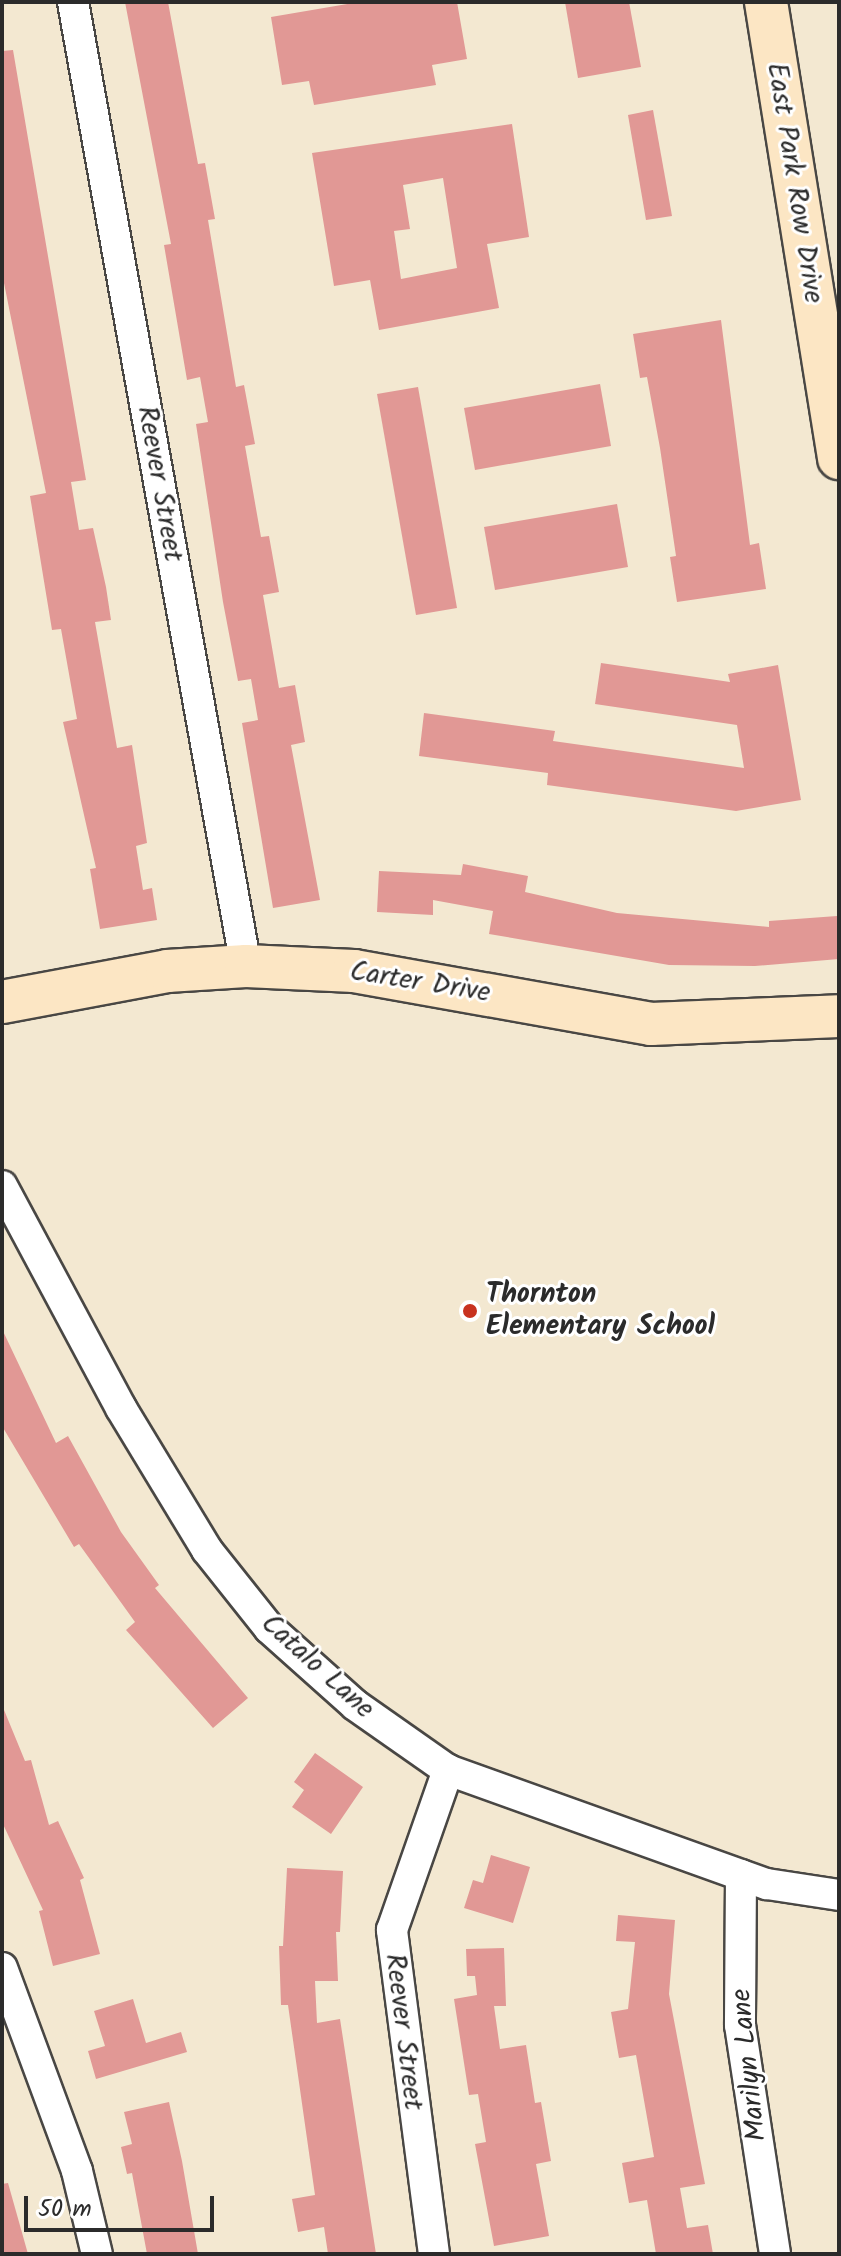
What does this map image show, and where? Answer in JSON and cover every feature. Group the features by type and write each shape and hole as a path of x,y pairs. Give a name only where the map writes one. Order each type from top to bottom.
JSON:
{"street":[{"name":"Reever Street","path":"73,2 246,966"},
{"name":"East Park Row Drive","path":"766,2 839,458"},
{"name":"Carter Drive","path":"2,1002 167,971 246,966 354,971 651,1024 839,1016"},
{"name":"Catalo Lane","path":"2,1186 121,1408 207,1550 269,1628 355,1705 448,1770 741,1875 808,1893 839,1895"},
{"name":"Reever Street","path":"434,2254 392,1930 448,1770"},
{"name":"Marilyn Lane","path":"741,1875 740,2025 775,2254"},
{"path":"2,1968 77,2171 97,2254"}],"building":[{"path":"125,2 168,2 198,164 205,163 215,219 208,220 236,387 244,385 255,444 245,446 261,537 269,536 279,592 263,595 279,688 295,685 305,742 291,745 320,900 273,908 242,723 258,720 251,679 238,681 223,602 196,424 208,422 200,377 187,380 164,245 171,244"},
{"path":"359,2 457,2 467,59 432,65 436,85 314,105 309,81 282,85 271,17"},
{"path":"565,2 629,2 641,67 578,78"},
{"path":"13,50 86,480 71,482 79,530 93,528 106,587 111,620 95,622 117,748 132,745 147,843 136,846 143,890 152,888 157,920 100,929 90,869 96,868 63,722 77,719 61,629 52,630 30,496 46,493 2,273 2,51"},
{"path":"653,110 672,216 646,220 628,115"},
{"path":"512,124 529,237 487,244 499,308 379,330 370,280 334,286 312,153","holes":["443,178 457,268 401,279 394,231 410,229 403,185"]},
{"path":"721,320 750,545 759,543 766,589 677,602 670,557 676,556 660,448 647,377 640,378 633,334"},
{"path":"600,384 611,446 475,470 464,408"},
{"path":"418,387 457,608 416,615 377,394"},
{"path":"617,504 628,567 495,590 484,527"},
{"path":"601,663 730,682 728,674 778,665 801,800 736,811 547,785 548,773 419,756 424,713 555,731 553,741 744,768 737,725 595,704"},
{"path":"463,864 528,876 525,892 617,913 769,927 769,921 837,916 839,959 755,966 669,965 489,934 493,911 433,900 433,915 377,912 379,871 461,875"},
{"path":"2,1329 56,1443 68,1436 121,1532 159,1585 155,1588 248,1698 213,1728 126,1630 135,1622 79,1544 74,1547 2,1426"},
{"path":"2,1705 25,1761 31,1760 49,1825 58,1821 84,1878 80,1880 100,1954 53,1966 39,1911 43,1910 2,1822"},
{"path":"315,1753 363,1787 331,1834 292,1807 304,1790 294,1782"},
{"path":"491,1855 530,1867 513,1923 464,1908 473,1880 483,1883"},
{"path":"287,1868 343,1871 340,1932 336,1932 338,1981 315,1981 317,2023 340,2019 376,2254 328,2254 324,2227 298,2232 292,2199 315,2195 288,2005 281,2005 279,1946 283,1946"},
{"path":"618,1915 675,1920 669,1994 705,2184 680,2188 687,2228 708,2225 713,2254 656,2254 647,2200 629,2203 622,2163 654,2157 636,2055 619,2058 611,2012 628,2009 635,1942 616,1941"},
{"path":"504,1948 506,2006 494,2006 500,2049 526,2045 535,2103 541,2102 551,2161 536,2164 549,2236 494,2246 475,2144 486,2142 478,2094 469,2095 454,1999 477,1995 475,1976 467,1976 466,1949"},
{"path":"133,1999 146,2043 181,2032 187,2052 96,2079 88,2051 105,2046 94,2011"},
{"path":"169,2102 198,2254 147,2254 132,2173 127,2174 121,2147 132,2144 124,2112"},
{"path":"8,2183 28,2254 2,2254 2,2184"}],"place":[{"name":"Thornton Elementary School","path":"470,1311"}]}
